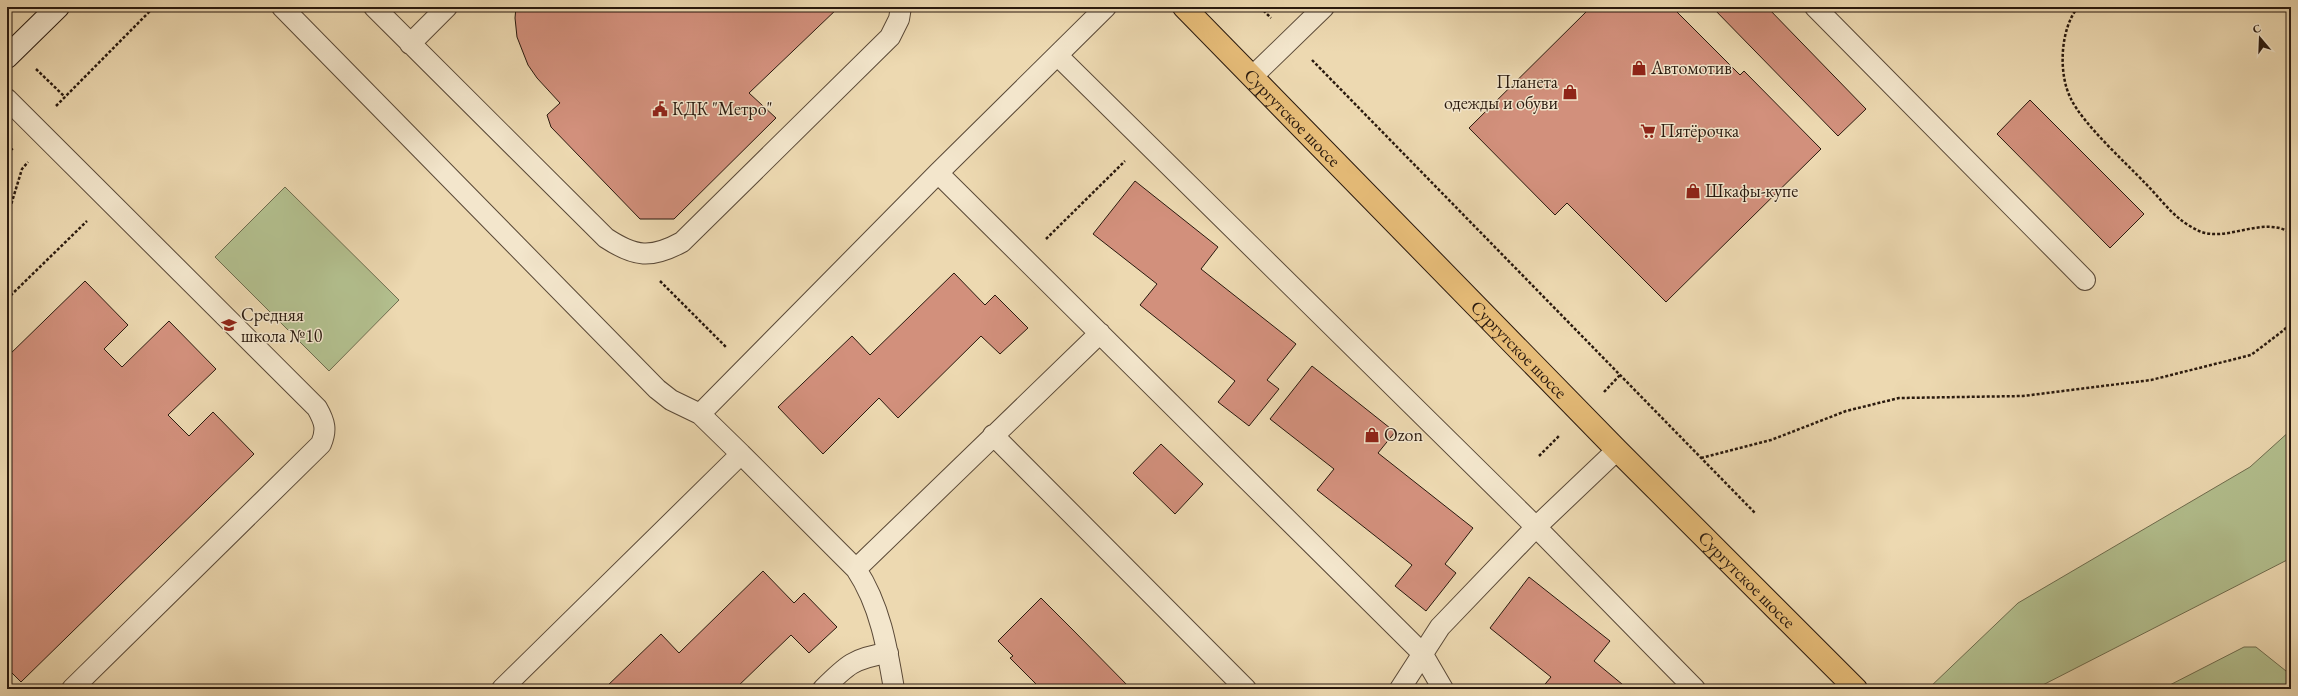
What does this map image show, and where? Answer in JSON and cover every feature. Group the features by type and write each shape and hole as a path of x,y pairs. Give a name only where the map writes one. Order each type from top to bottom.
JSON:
{"main road":[{"name":"Сургутское шоссе","path":"1184,7 1617,450 1856,689"}],"street":[{"path":"7,57 58,7"}],"lane":[{"path":"282,7 658,389 671,400 700,414 856,569 869,588 876,606 888,653 894,689"},
{"path":"374,7 606,238 626,251 645,254 663,252 682,242 890,37 900,19 901,7"},
{"path":"410,44 447,7"},
{"path":"700,414 938,173 1106,7"},
{"path":"1252,76 1324,7"},
{"path":"1815,7 2085,280"},
{"path":"1058,56 1143,143 1536,527 1695,689"},
{"path":"7,99 317,408 324,420 326,432 321,444 72,689"},
{"path":"938,173 1026,258 1422,653 1443,689"},
{"path":"856,569 1100,333"},
{"path":"993,436 1246,689"},
{"path":"1400,689 1422,653 1440,628 1536,527 1617,450"},
{"path":"502,689 741,454"},
{"path":"823,689 851,663 864,656 888,653"}],"path":[{"path":"7,154 36,127 154,7"},
{"path":"1260,7 1755,513"},
{"path":"2078,7 2064,42 2062,73 2071,100 2090,124 2180,220 2200,231 2216,234 2269,227 2286,230 2291,233"},
{"path":"7,218 22,169 50,141"},
{"path":"1026,258 1143,143"},
{"path":"7,299 109,200"},
{"path":"1701,458 1771,440 1846,411 1899,398 2023,396 2152,380 2251,355 2284,330 2291,322"}],"green space":[{"path":"285,187 399,300 329,371 215,257"},
{"path":"2291,430 2291,558 2035,689 1928,689 2018,603 2250,467"},
{"path":"2244,647 2256,647 2291,675 2291,689 2162,689"}],"building":[{"name":"КДК \"Метро\"","path":"516,7 839,7 749,93 776,118 674,219 640,219 551,127 547,115 560,103 537,78 528,65 517,37 515,18"},
{"path":"1591,7 1672,7 1740,75 1744,71 1821,149 1666,302 1567,203 1555,215 1469,128"},
{"path":"1712,7 1767,7 1866,109 1838,136"},
{"path":"2030,100 2144,214 2110,248 1997,134"},
{"path":"1135,181 1218,247 1201,269 1296,344 1267,380 1279,389 1249,426 1218,402 1235,381 1140,305 1157,284 1093,234"},
{"path":"954,273 985,305 995,295 1028,328 1000,354 981,336 898,418 879,398 823,454 778,407 852,336 870,355"},
{"path":"85,281 128,325 104,349 122,367 169,321 216,369 168,415 189,436 213,412 254,454 21,682 7,668 7,357"},
{"path":"1312,366 1395,432 1378,453 1473,528 1445,564 1456,573 1426,611 1395,586 1412,565 1317,490 1334,469 1270,419"},
{"path":"1161,444 1203,484 1175,514 1133,473"},
{"path":"763,571 794,603 804,593 837,627 809,653 791,635 735,689 604,689 661,634 679,653"},
{"path":"1529,577 1610,641 1594,661 1628,689 1541,689 1551,677 1490,628"},
{"path":"1041,598 1131,689 1041,689 1010,658 1013,656 998,641"}],"place":[{"name":"Автомотив","path":"1639,68"},
{"name":"Планета одежды и обуви","path":"1570,92"},
{"name":"КДК \"Метро\"","path":"660,109"},
{"name":"Пятёрочка","path":"1648,131"},
{"name":"Шкафы-купе","path":"1693,191"},
{"name":"Средняя школа №10","path":"229,325"},
{"name":"Ozon","path":"1372,435"}]}
